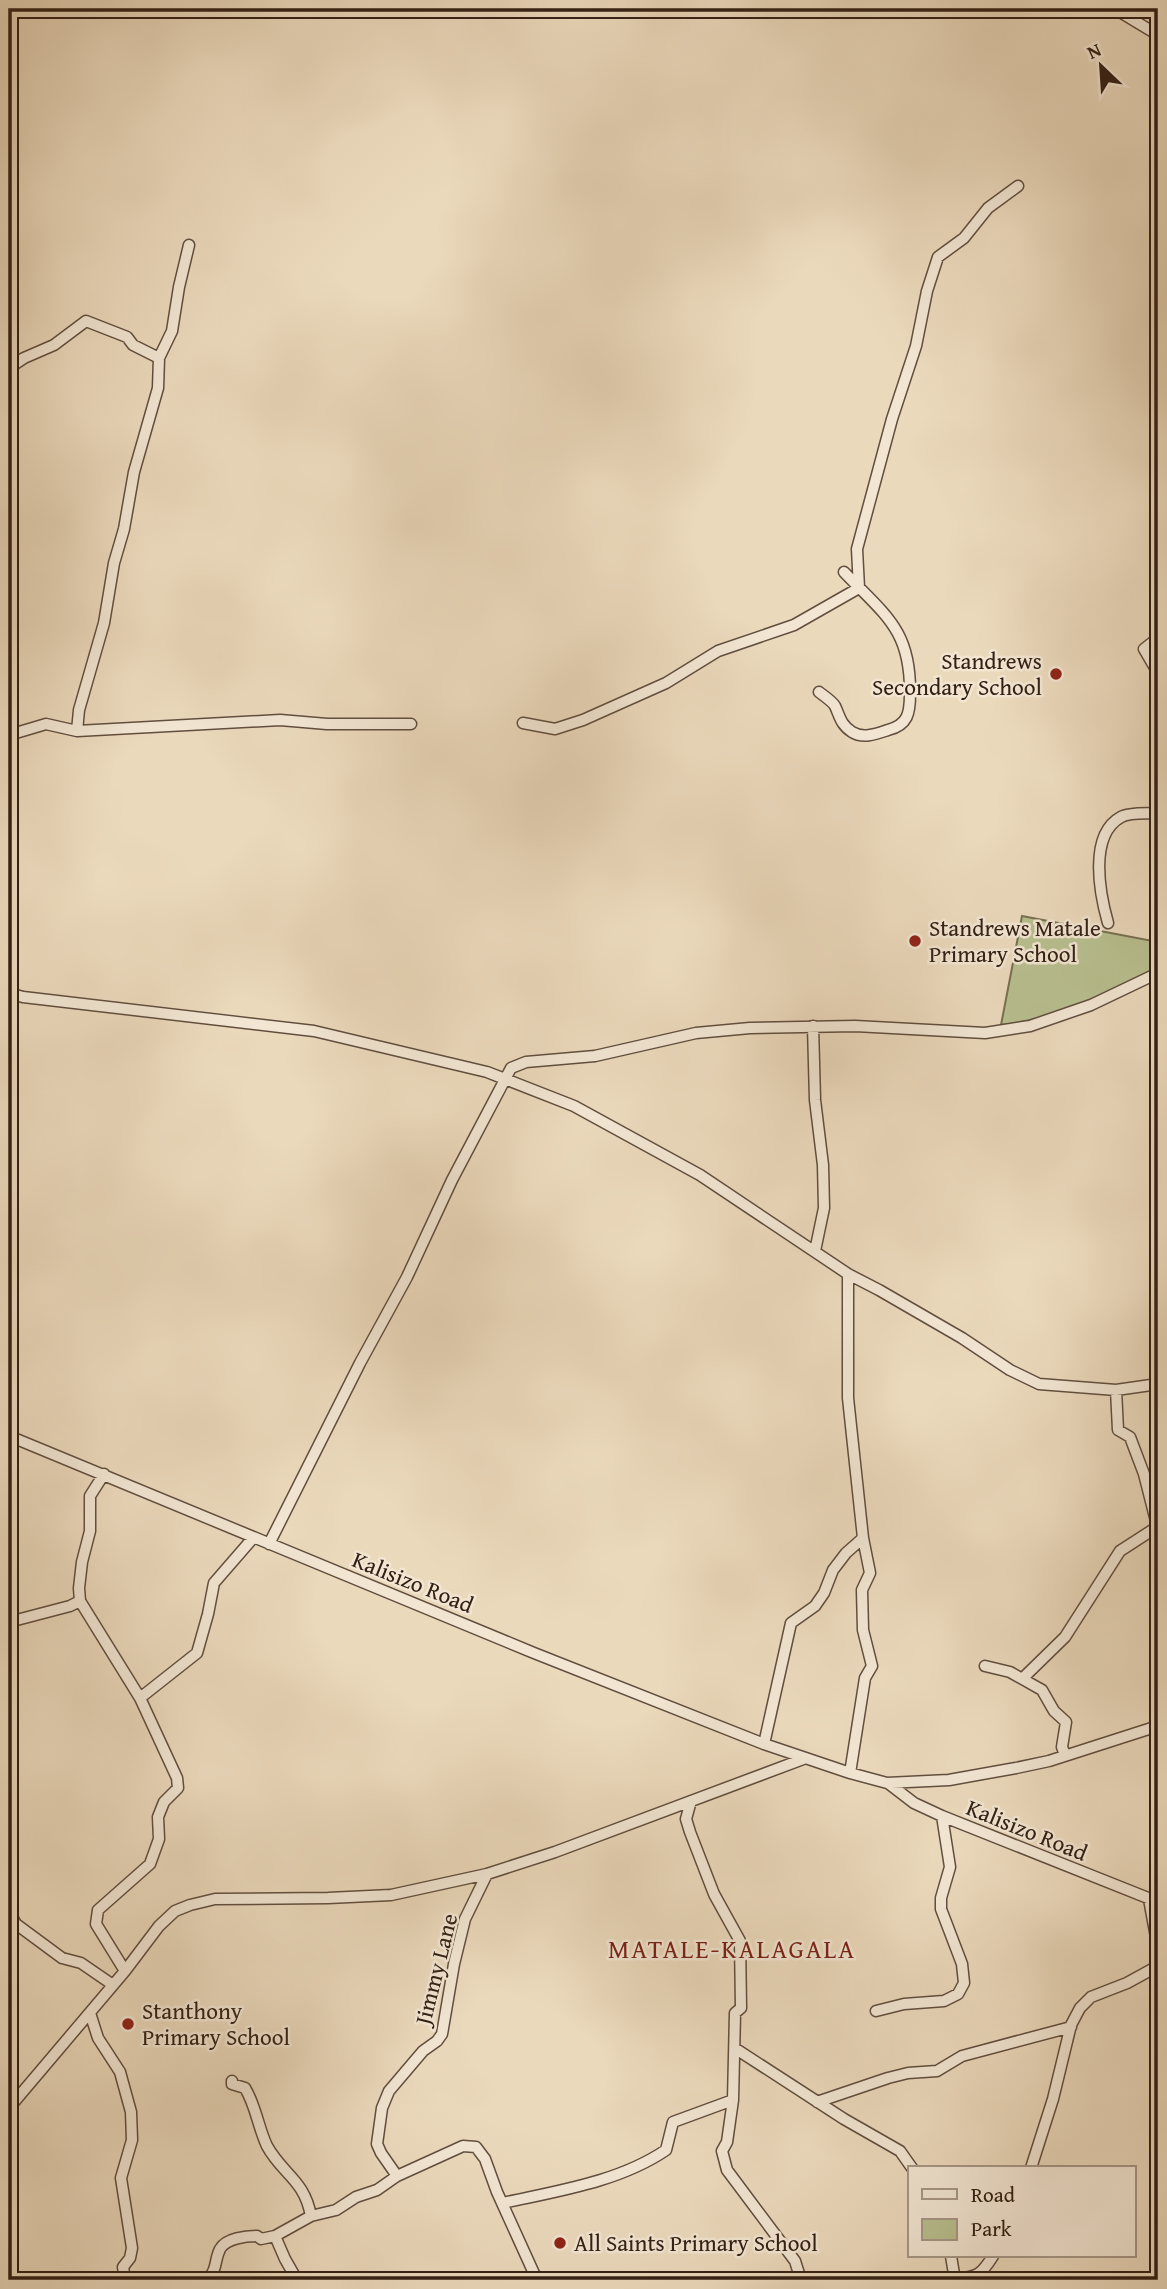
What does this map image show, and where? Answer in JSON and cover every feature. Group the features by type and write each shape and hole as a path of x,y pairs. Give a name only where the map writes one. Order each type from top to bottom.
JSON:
{"street":[{"path":"1115,9 1158,35"},
{"path":"859,588 857,550 892,419 916,346 927,291 938,257 964,238 988,208 1018,186"},
{"path":"77,731 79,710 104,623 134,472 158,388 159,358 172,331 178,287 189,245"},
{"path":"9,368 54,345 86,321 127,337 133,345 159,358"},
{"path":"819,692 834,704 844,726 860,736 900,727 909,714 910,668 905,647 894,625 844,572"},
{"path":"523,723 555,729 583,720 666,683 718,651 793,625 859,588"},
{"path":"1158,638 1144,649 1158,673"},
{"path":"9,735 47,724 77,731 280,720 327,724 411,724"},
{"path":"1108,923 1099,883 1100,847 1114,823 1122,816 1158,813"},
{"path":"269,1544 511,1068 526,1062 595,1056 706,1032 750,1028 855,1026 985,1032 1030,1026 1091,1005 1158,973"},
{"path":"9,993 36,999 314,1031 487,1072 574,1106 700,1175 848,1274 962,1338 1010,1370 1039,1384 1116,1390 1158,1384"},
{"path":"813,1026 815,1100 823,1166 824,1208 815,1251"},
{"path":"848,1274 848,1398 863,1538 870,1573 862,1590 863,1630 872,1666 865,1678 850,1773"},
{"path":"1023,1678 1065,1637 1119,1552 1158,1528 1144,1474 1130,1437 1118,1430 1116,1390"},
{"name":"Kalisizo Road","path":"9,1436 534,1653 764,1744 887,1783 914,1803 942,1816 1154,1900"},
{"path":"104,1474 90,1496 90,1531 82,1562 80,1601 140,1698 177,1778 178,1788 164,1802 158,1817 159,1839 150,1864 98,1910 96,1924 125,1971"},
{"path":"140,1698 197,1653 214,1583 253,1538"},
{"path":"764,1744 792,1623 815,1606 824,1593 832,1570 863,1538"},
{"path":"9,1622 80,1601"},
{"path":"985,1666 1010,1672 1042,1690 1054,1711 1066,1722 1062,1747 1065,1755"},
{"path":"887,1783 949,1780 1016,1768 1158,1726"},
{"path":"9,2108 167,1918 190,1905 215,1899 316,1899 391,1895 487,1874 555,1852 806,1758"},
{"path":"691,1801 686,1819 690,1832 713,1894 740,1941 741,2008 735,2013 733,2100 727,2142 722,2151 723,2160 727,2171 795,2262 801,2280"},
{"path":"876,2011 904,2004 944,2001 958,1994 964,1983 962,1964 941,1909 941,1898 950,1867 942,1816"},
{"name":"Jimmy Lane","path":"397,2176 377,2144 382,2108 389,2091 423,2050 437,2041 442,2034 454,1964 466,1919 487,1874"},
{"path":"1154,1900 1158,1948"},
{"path":"9,1911 16,1924 62,1958 80,1963 113,1984"},
{"path":"1032,2166 1053,2099 1071,2027 1080,2008 1091,1997 1127,1983 1158,1966"},
{"path":"90,2013 98,2038 120,2072 133,2125 132,2140 121,2178 132,2248 130,2259 123,2267 125,2280"},
{"path":"817,2102 888,2078 908,2073 937,2071 962,2056 1071,2027"},
{"path":"736,2049 817,2102 900,2151 911,2166"},
{"path":"232,2081 232,2084 245,2088 266,2144 275,2159 299,2183 312,2216"},
{"path":"502,2203 576,2186 652,2160 666,2150 673,2122 733,2100"},
{"path":"207,2280 216,2267 220,2249 224,2244 246,2236 257,2236 261,2239 275,2236 312,2216 336,2210 356,2197 377,2190 397,2176 463,2146 476,2147 485,2158 537,2280"},
{"path":"275,2236 297,2280"},
{"path":"951,2258 955,2279 974,2277 982,2272 992,2258"}],"green space":[{"path":"1022,916 1158,942 1158,970 1062,1011 1001,1025"}],"place":[{"name":"Standrews Secondary School","path":"1056,674"},
{"name":"Standrews Matale Primary School","path":"915,941"},
{"name":"Stanthony Primary School","path":"128,2024"},
{"name":"All Saints Primary School","path":"560,2243"}],"district":[{"name":"MATALE-KALAGALA","path":"732,1949"}]}
